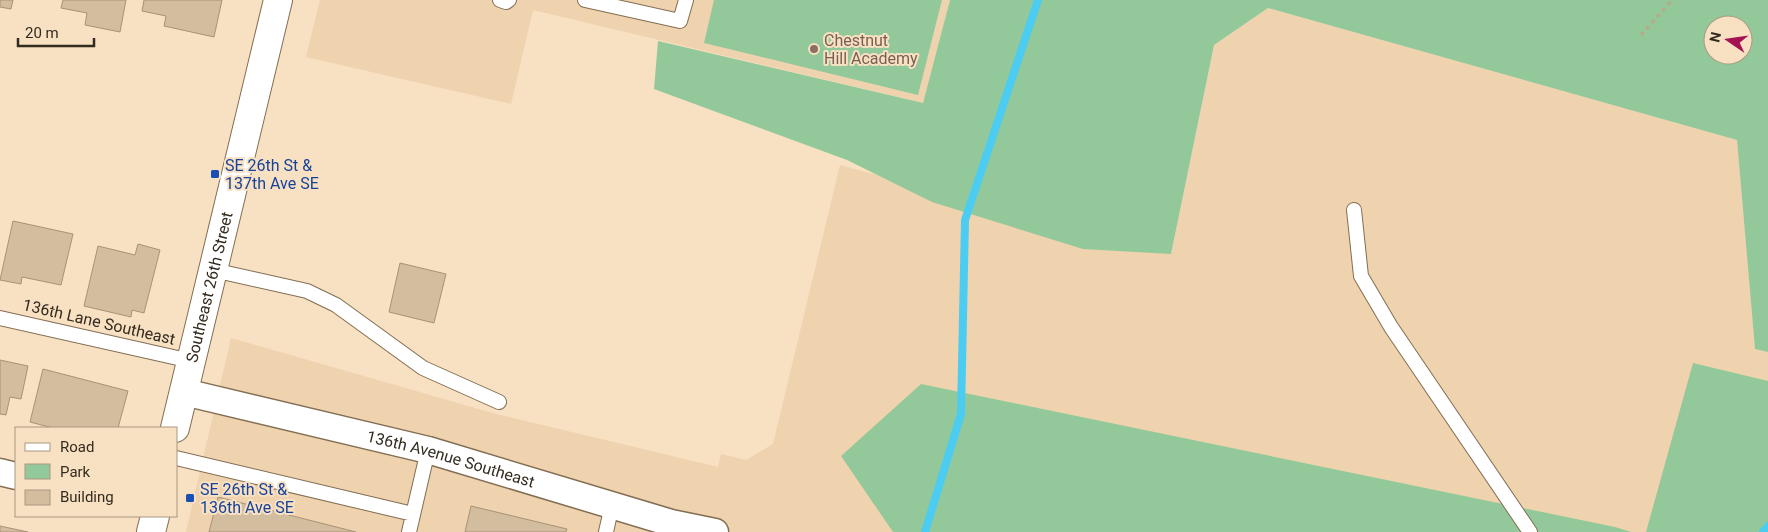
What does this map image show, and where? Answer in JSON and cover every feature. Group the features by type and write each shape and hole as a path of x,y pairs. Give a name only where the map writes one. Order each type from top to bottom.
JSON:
{"street":[{"name":"Southeast 26th Street","path":"176,427 278,0"},
{"name":"136th Avenue Southeast","path":"184,392 428,450 612,505 670,527 715,532"},
{"path":"0,472 15,476"},
{"path":"151,532 155,517"}],"lane":[{"path":"500,0 506,2 509,0"},
{"path":"585,0 680,21 686,0"},
{"path":"1354,210 1361,276 1391,327 1530,532"},
{"path":"213,270 307,291 336,305 423,368 499,402"},
{"name":"136th Lane Southeast","path":"0,318 191,361"},
{"path":"409,532 428,450"},
{"path":"178,458 413,514"},
{"path":"606,532 612,505"}],"path":[{"path":"1642,35 1672,0"}],"shaded area":[{"name":"Chestnut Hill Academy","path":"320,0 950,0 923,103 533,10 511,104 306,57"},
{"path":"1268,8 1737,140 1755,349 1768,352 1768,532 186,532 231,338 496,414 718,467 721,454 746,460 773,444 840,165 1171,254 1214,45"}],"green space":[{"path":"714,0 942,0 918,95 704,43"},
{"path":"950,0 1768,0 1768,352 1755,349 1737,140 1268,8 1214,45 1171,254 1083,249 932,202 847,160 654,89 658,41 923,103"},
{"path":"1693,363 1768,381 1768,532 1646,532"},
{"path":"921,384 1615,527 1631,532 893,532 841,456"}],"building":[{"path":"0,0 13,0 11,9 0,7"},
{"path":"63,0 126,0 120,32 85,25 87,13 61,8"},
{"path":"144,0 222,0 214,37 164,26 166,16 142,11"},
{"path":"13,221 73,234 61,285 22,277 21,284 0,280"},
{"path":"138,244 160,250 144,313 132,310 131,317 84,306 98,246 135,255"},
{"path":"400,263 446,274 434,323 389,312"},
{"path":"0,360 28,366 21,399 10,397 6,415 0,414"},
{"path":"43,369 128,391 118,427 49,427 30,422"},
{"path":"218,497 356,532 209,532"},
{"path":"471,506 567,529 566,532 465,532"},
{"path":"0,526 28,532 0,532"}],"waterway":[{"path":"925,532 961,414 965,220 1038,0"},
{"path":"1763,532 1768,526"}],"place":[{"name":"Chestnut Hill Academy","path":"814,49"},
{"name":"SE 26th St & 137th Ave SE","path":"215,174"},
{"name":"SE 26th St & 136th Ave SE","path":"190,498"}]}
